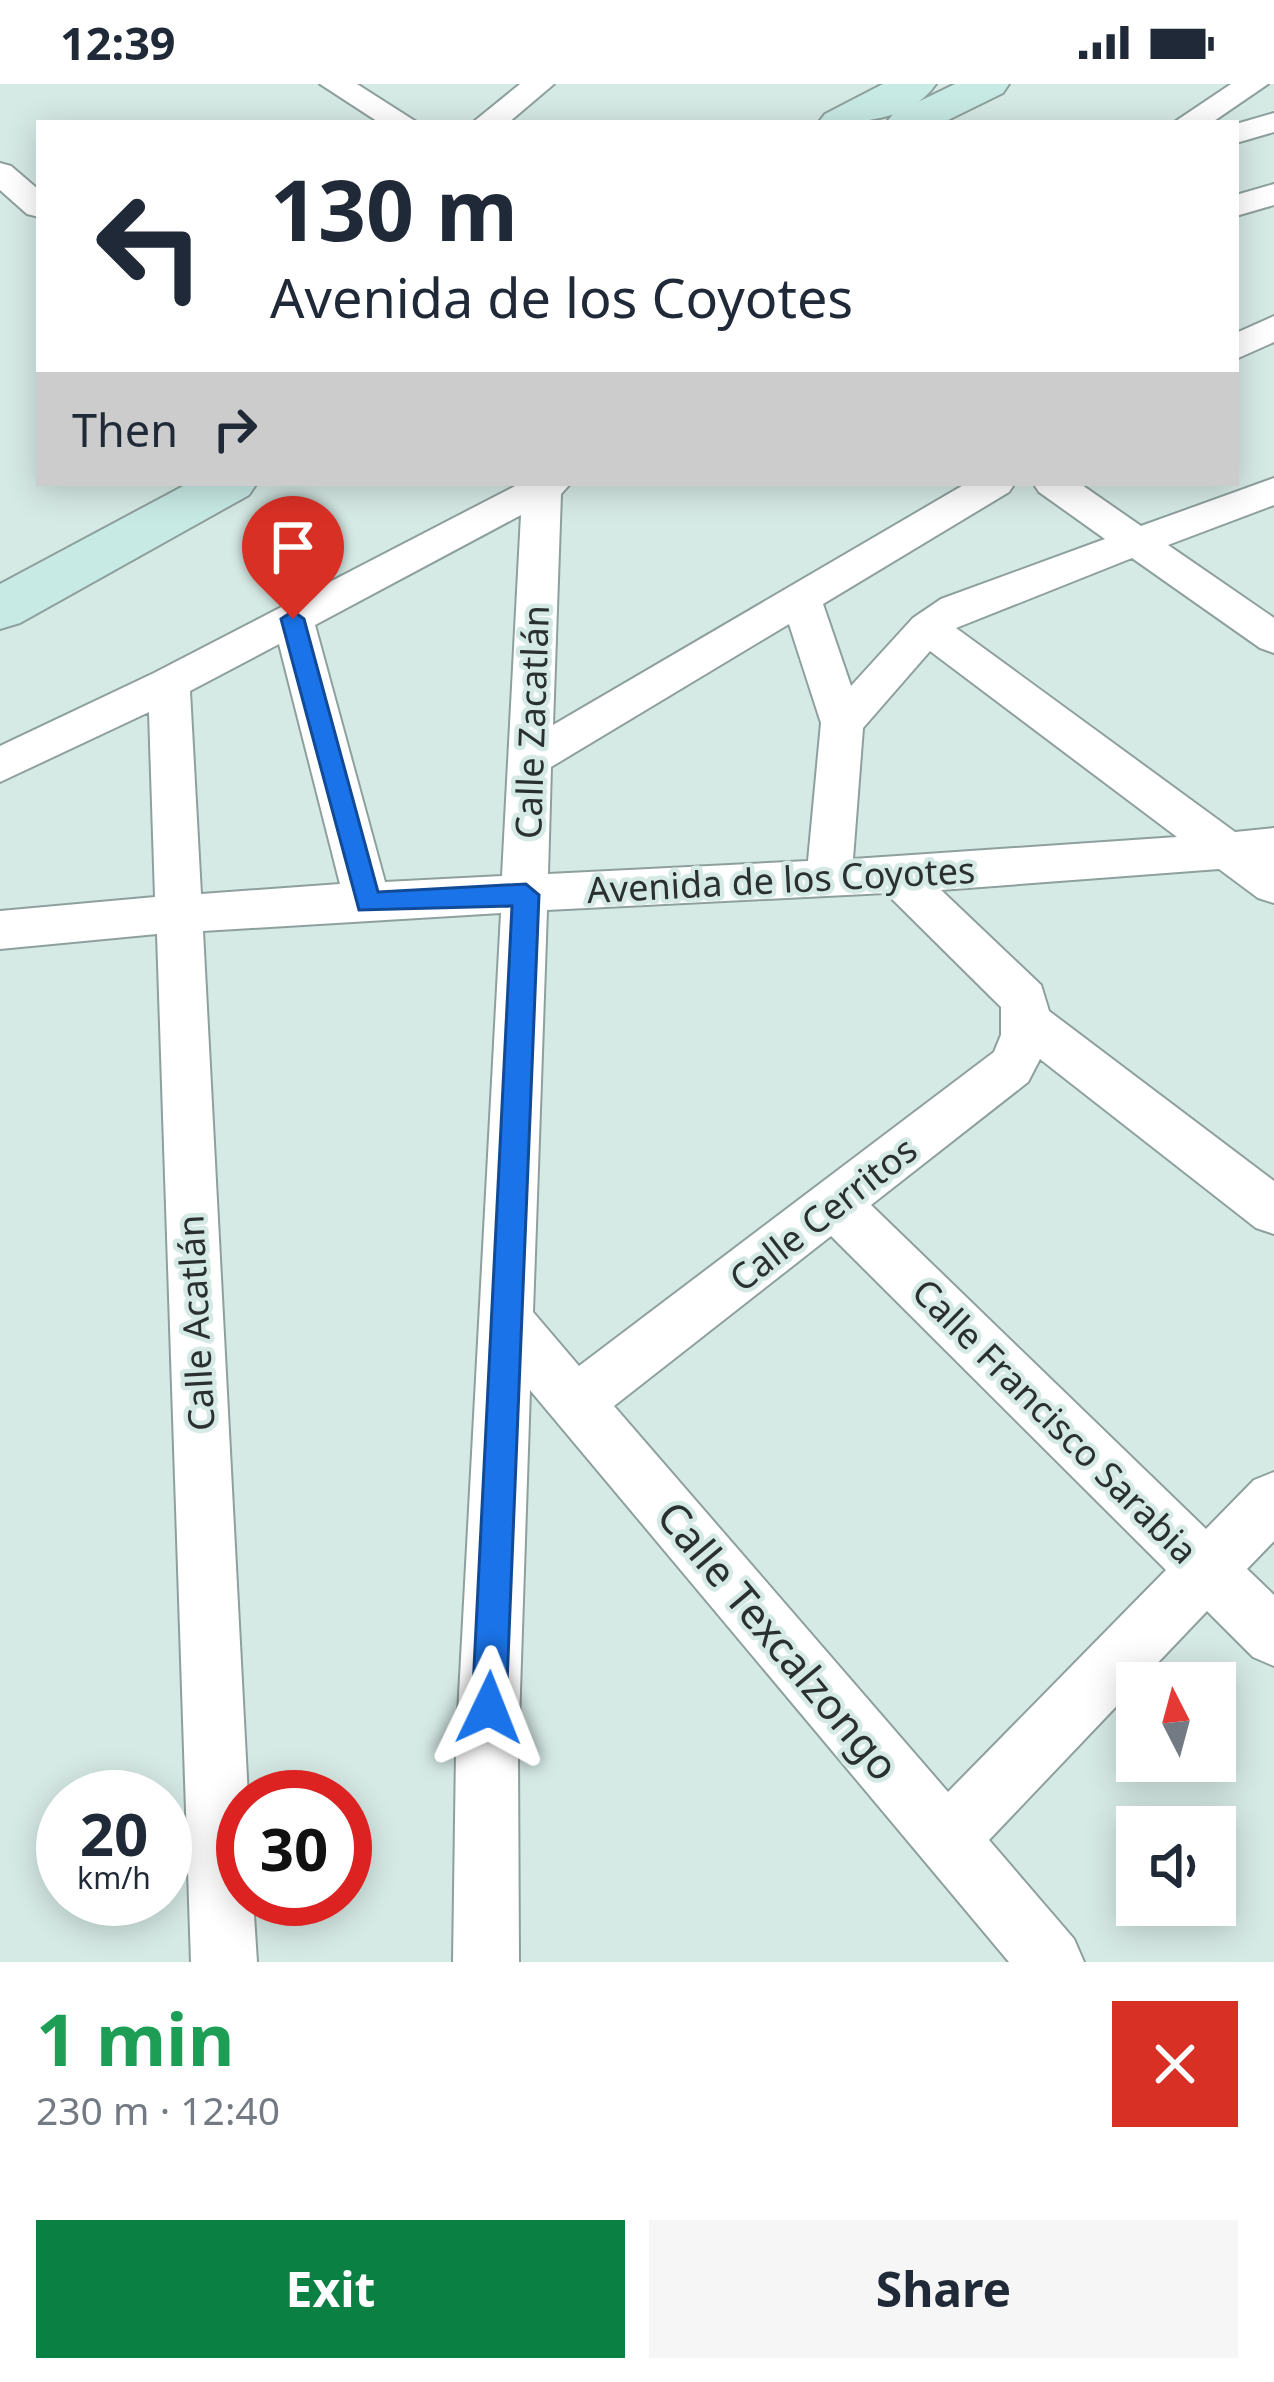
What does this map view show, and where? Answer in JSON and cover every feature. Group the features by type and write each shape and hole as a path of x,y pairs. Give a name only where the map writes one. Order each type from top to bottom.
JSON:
{"main road":[{"path":"846,120 915,84"},
{"path":"914,120 988,84"},
{"path":"0,567 152,486"},
{"path":"0,609 226,486"}],"street":[{"path":"335,84 397,120"},
{"path":"492,120 539,84"},
{"path":"1206,118 1253,84"},
{"path":"1239,133 1274,122"},
{"path":"0,172 36,207"},
{"path":"1239,213 1274,194"},
{"path":"0,226 36,211"},
{"path":"1239,346 1274,327"},
{"path":"0,765 169,684 547,486"},
{"name":"Calle Zacatlán","path":"486,1962 487,1751 529,760 547,486"},
{"path":"529,760 991,486"},
{"path":"1056,486 1274,638"},
{"path":"842,724 927,628 956,609 1006,586 1274,491"},
{"path":"801,598 842,724 830,878"},
{"path":"293,619 368,903"},
{"path":"927,628 1274,885"},
{"name":"Calle Acatlán","path":"169,684 224,1962"},
{"name":"Avenida de los Coyotes","path":"0,931 178,911 830,878 1274,846"},
{"path":"896,874 1026,1010 1274,1211"},
{"name":"Calle Cerritos","path":"576,1402 1011,1067 1024,1045 1026,1010"},
{"name":"Calle Francisco Sarabia","path":"836,1206 1274,1636"},
{"name":"Calle Texcalzongo","path":"505,1319 1051,1962"},
{"path":"946,1839 1274,1500"}],"route":[{"path":"293,619 368,903 526,895 489,1708"}]}
